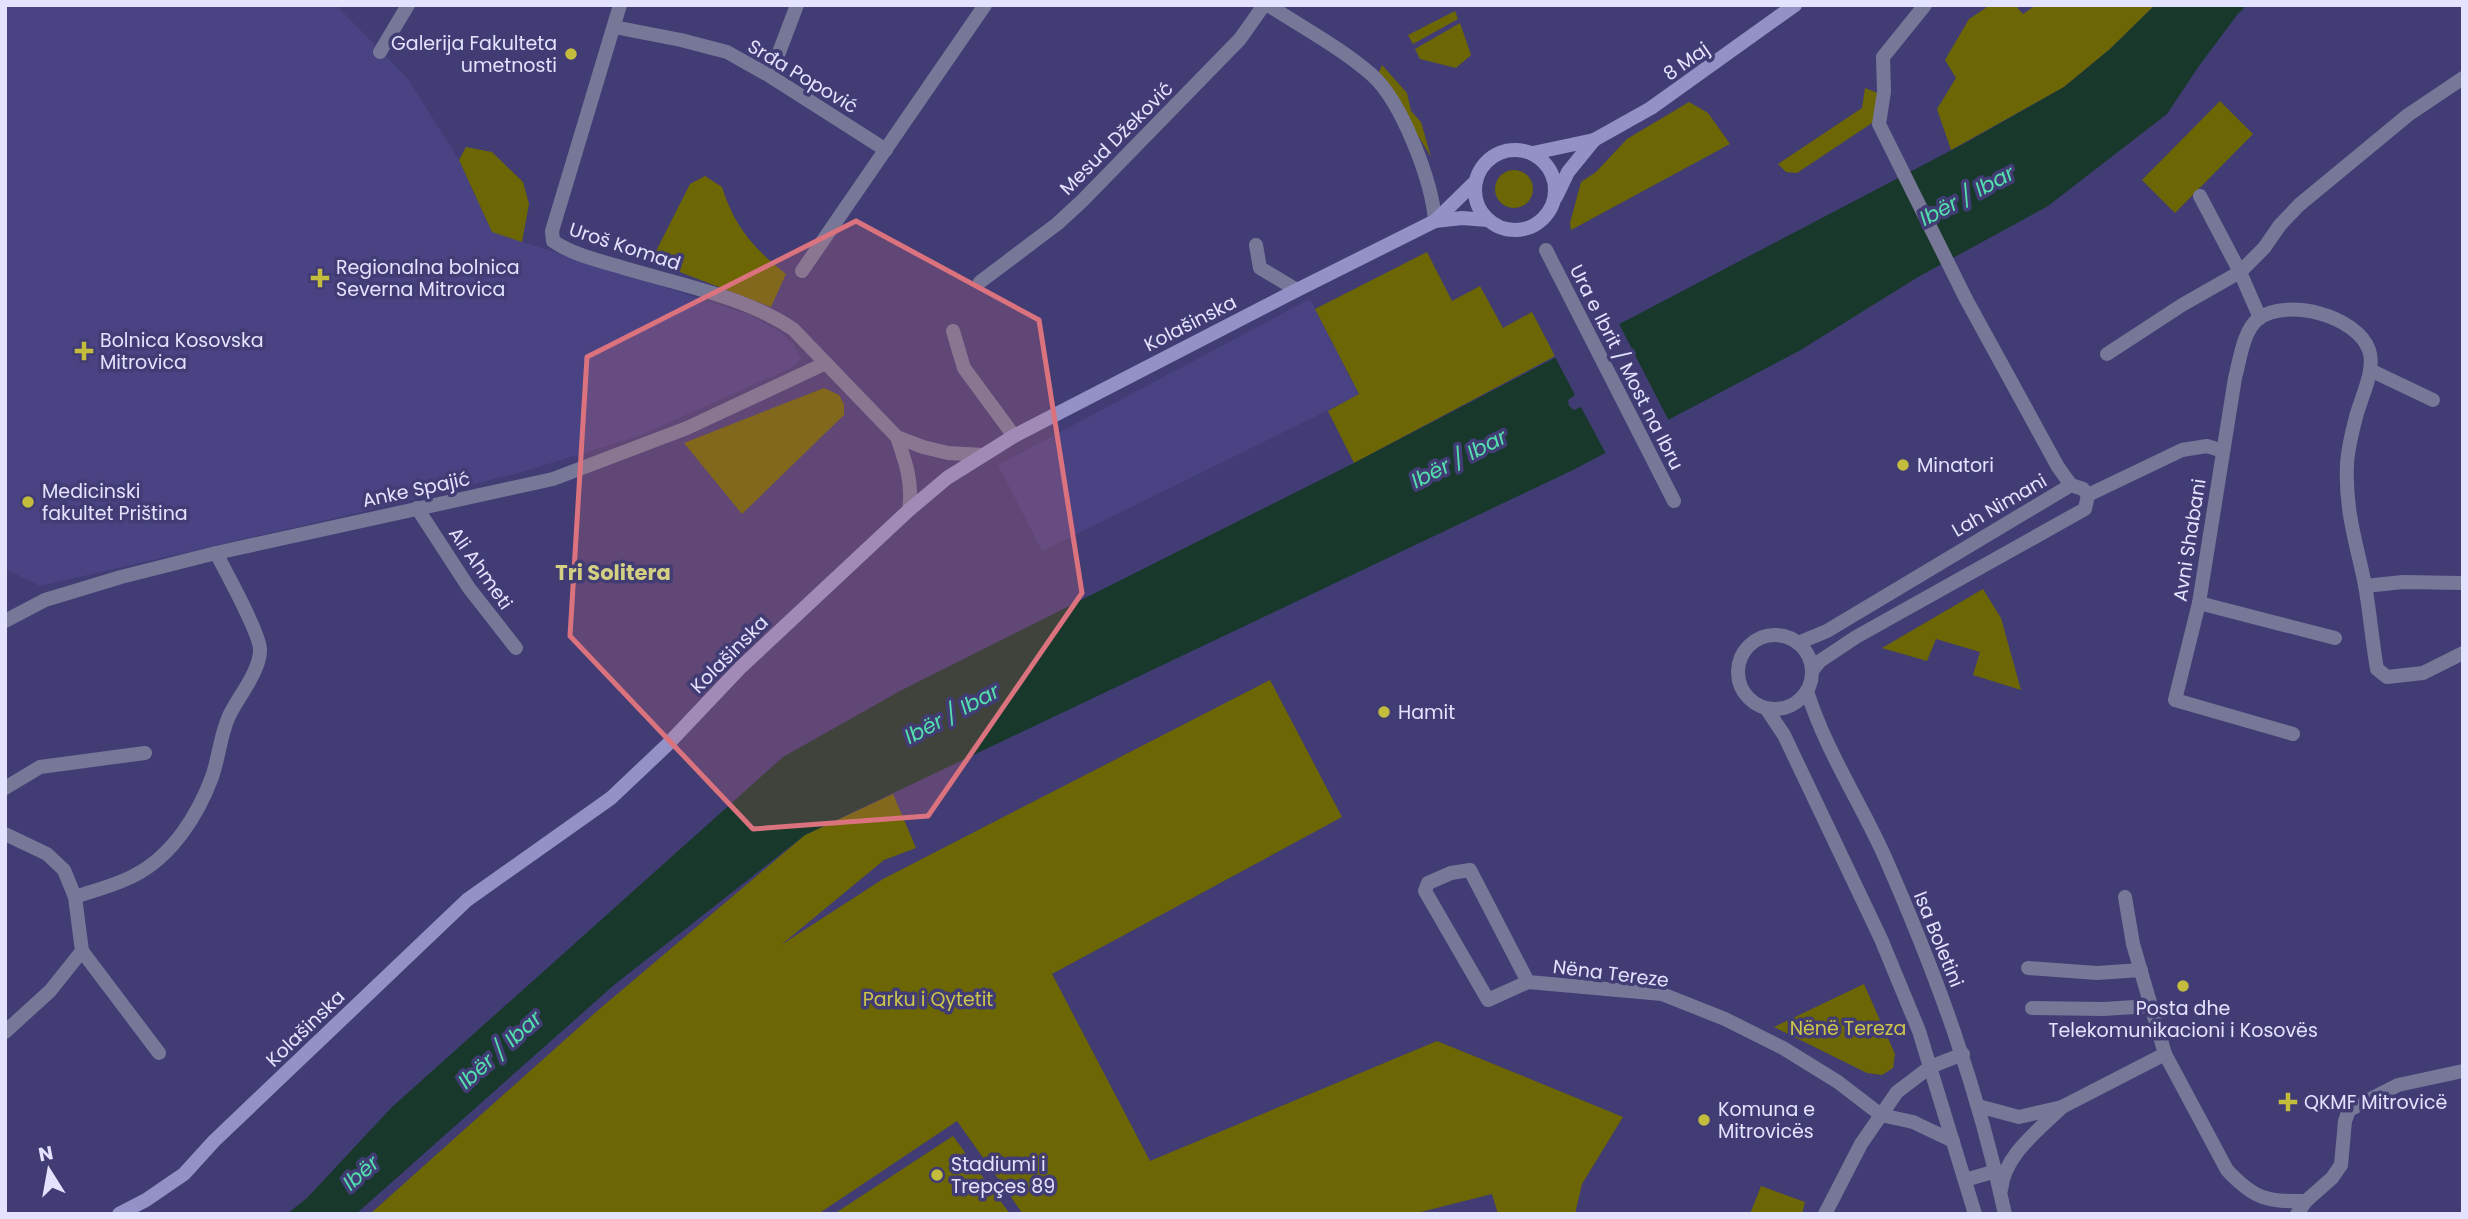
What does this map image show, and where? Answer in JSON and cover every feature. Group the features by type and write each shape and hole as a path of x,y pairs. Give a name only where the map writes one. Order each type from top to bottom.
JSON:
{"main road":[{"name":"8 Maj","path":"1533,153 1594,140 1651,108 1795,5"},
{"name":"8 Maj","path":"1554,200 1568,172 1594,140"},
{"path":"1514,149 1533,153 1544,161 1552,173 1556,186 1552,208 1541,221 1525,229 1505,229 1488,220 1477,202 1476,181 1485,162 1494,156 1514,149"},
{"name":"Kolašinska","path":"119,1214 146,1200 184,1174 214,1141 467,900 611,798 667,745 740,668 909,510 947,478 1014,436 1435,221 1476,181"},
{"name":"Kolašinska","path":"1435,221 1462,218 1488,220"}],"street":[{"path":"380,52 408,5"},
{"name":"Uroš Komad","path":"621,5 552,231 553,241 595,259 732,300 773,316 793,329 826,363"},
{"path":"770,76 797,5"},
{"path":"802,271 985,5"},
{"path":"1266,5 1373,76 1402,120 1428,181 1435,221"},
{"name":"Mesud Džeković","path":"980,282 1057,224 1082,201 1240,39 1266,5"},
{"path":"1925,5 1882,57 1884,92 1879,124 1966,299 2058,467 2071,485"},
{"name":"Srđa Popović","path":"614,27 727,52 770,76 886,150"},
{"path":"2107,354 2182,305 2240,272 2264,248 2280,225 2299,205 2408,115 2463,78"},
{"path":"2200,197 2240,272 2260,318 2274,311 2300,308 2333,318 2359,335 2366,344 2372,361 2351,435 2346,491 2351,528 2365,586 2377,669 2387,677 2423,673 2463,653"},
{"path":"1256,245 1260,268 1297,290"},
{"name":"Ura e Ibrit / Most na Ibru","path":"1546,250 1674,501"},
{"name":"Avni Shabani","path":"2260,318 2253,325 2244,345 2235,378 2199,603 2175,700 2293,734"},
{"path":"953,331 964,368 1014,436"},
{"path":"826,363 897,437 948,453 983,455"},
{"name":"Anke Spajić","path":"5,621 46,600 84,587 216,553 553,479 687,428 826,363"},
{"path":"2370,370 2433,400"},
{"path":"897,437 910,477 912,491 909,510"},
{"path":"1766,708 1789,706 1807,691 1816,666 1856,637 2085,509 2088,495 2182,450 2207,446 2223,451"},
{"name":"Lah Nimani","path":"1798,643 1827,631 2071,485 2082,489 2088,495"},
{"name":"Ali Ahmeti","path":"417,508 469,588 516,648"},
{"path":"75,897 135,876 166,855 204,798 215,768 220,736 258,665 260,652 256,636 216,553"},
{"path":"2365,586 2403,582 2463,583"},
{"path":"2199,603 2334,638"},
{"path":"1816,666 1798,643 1785,636 1771,635 1760,638 1744,653 1738,669 1741,686 1751,700 1766,708 1784,735 1881,939 1930,1067 1975,1214"},
{"name":"Isa Boletini","path":"1807,691 1816,719 1883,854 1951,1019 1978,1106 2005,1214"},
{"path":"5,788 40,767 145,753"},
{"path":"5,834 47,854 64,870 75,897 82,951 159,1053"},
{"name":"Nëna Tereze","path":"1528,982 1470,870 1451,873 1428,883 1425,891 1488,1000 1528,982 1662,994 1725,1019 1783,1048 1838,1082 1881,1115"},
{"path":"2125,897 2133,944 2165,1054 2227,1170 2238,1182 2266,1200 2302,1208 2332,1178 2341,1165 2345,1121 2349,1111 2398,1085 2463,1071"},
{"path":"5,1032 50,991 82,951"},
{"path":"2028,968 2097,974 2141,970"},
{"path":"2032,1008 2103,1009 2151,1006"},
{"path":"1825,1214 1861,1144 1896,1092 1930,1067 1963,1054"},
{"path":"1978,1106 2019,1117 2062,1107 2165,1054"},
{"path":"2000,1192 2007,1164 2062,1107"},
{"path":"1881,1115 1913,1122 1953,1141"},
{"path":"1965,1180 1996,1171"}],"highlighted area":[{"path":"856,221 1039,320 1082,593 928,816 753,829 570,636 587,357"}],"shaded area":[{"name":"Regionalna bolnica Severna Mitrovica","path":"5,5 336,5 408,79 459,160 492,232 748,314 782,333 793,344 801,359 793,367 639,436 522,472 40,586 5,569"},
{"path":"1310,299 1359,395 1042,551 998,465"}],"green space":[{"path":"1990,5 2015,5 2023,14 2036,5 2155,5 2110,49 2064,87 1951,150 1937,109 1956,78 1945,60 1969,19"},
{"path":"1455,11 1458,19 1413,44 1408,35"},
{"path":"1460,23 1471,55 1456,68 1420,59 1415,49"},
{"path":"1382,65 1407,93 1411,111 1421,122 1431,157 1379,72"},
{"path":"1865,88 1878,93 1880,107 1872,123 1797,173 1786,172 1778,164 1862,108"},
{"path":"2220,101 2253,134 2175,213 2142,180"},
{"path":"1689,102 1708,113 1730,144 1571,230 1570,223 1581,182 1596,172 1627,139"},
{"path":"466,147 492,152 523,182 529,204 522,242 492,232 459,160"},
{"path":"1514,170 1527,176 1533,189 1527,202 1514,208 1501,202 1495,189 1501,176"},
{"path":"705,176 722,187 746,236 786,274 771,307 651,261 690,184"},
{"path":"1427,252 1452,301 1480,286 1503,328 1532,312 1555,356 1354,463 1328,411 1359,394 1315,309"},
{"path":"824,388 839,395 844,404 844,415 742,514 684,443"},
{"path":"1983,589 2001,618 2021,690 1973,675 1980,652 1936,639 1927,661 1882,648"},
{"name":"Parku i Qytetit","path":"1270,680 1342,817 1052,974 1150,1161 1437,1041 1623,1117 1582,1184 1575,1214 1498,1214 1492,1194 1413,1214 1023,1214 957,1121 818,1214 370,1214 596,1012 805,835 893,794 916,848 884,860 781,945 883,879"},
{"name":"Nënë Tereza","path":"1864,984 1895,1054 1893,1068 1882,1075 1867,1073 1774,1027"},
{"name":"Stadiumi i Trepçes 89","path":"953,1136 1010,1214 834,1214"},
{"path":"1761,1186 1805,1202 1802,1214 1750,1214"}],"water":[{"path":"2155,5 2247,5 2199,66 2167,114 2048,206 1918,277 1799,351 1573,470 805,835 614,985 356,1214 287,1214 307,1198 392,1107 783,757 900,691 1354,463 1967,142 2064,87 2110,49"}],"pier":[{"path":"1617,320 1670,423 1607,456 1581,407 1574,410 1569,406 1568,400 1575,395 1553,353"}],"place":[{"name":"Galerija Fakulteta umetnosti","path":"571,54"},
{"name":"Regionalna bolnica Severna Mitrovica","path":"320,278"},
{"name":"Bolnica Kosovska Mitrovica","path":"84,351"},
{"name":"Minatori","path":"1903,465"},
{"name":"Medicinski fakultet Priština","path":"28,502"},
{"name":"Hamit","path":"1384,712"},
{"name":"Posta dhe Telekomunikacioni i Kosovës","path":"2183,986"},
{"name":"QKMF Mitrovicë","path":"2288,1102"},
{"name":"Komuna e Mitrovicës","path":"1704,1120"},
{"name":"Stadiumi i Trepçes 89","path":"937,1175"}],"district":[{"name":"Tri Solitera","path":"613,573"}],"water label":[{"name":"Ibër / Ibar","path":"1967,196"},
{"name":"Ibër / Ibar","path":"1459,459"},
{"name":"Ibër / Ibar","path":"952,714"},
{"name":"Ibër / Ibar","path":"500,1050"},
{"name":"Ibër","path":"361,1173"}]}
